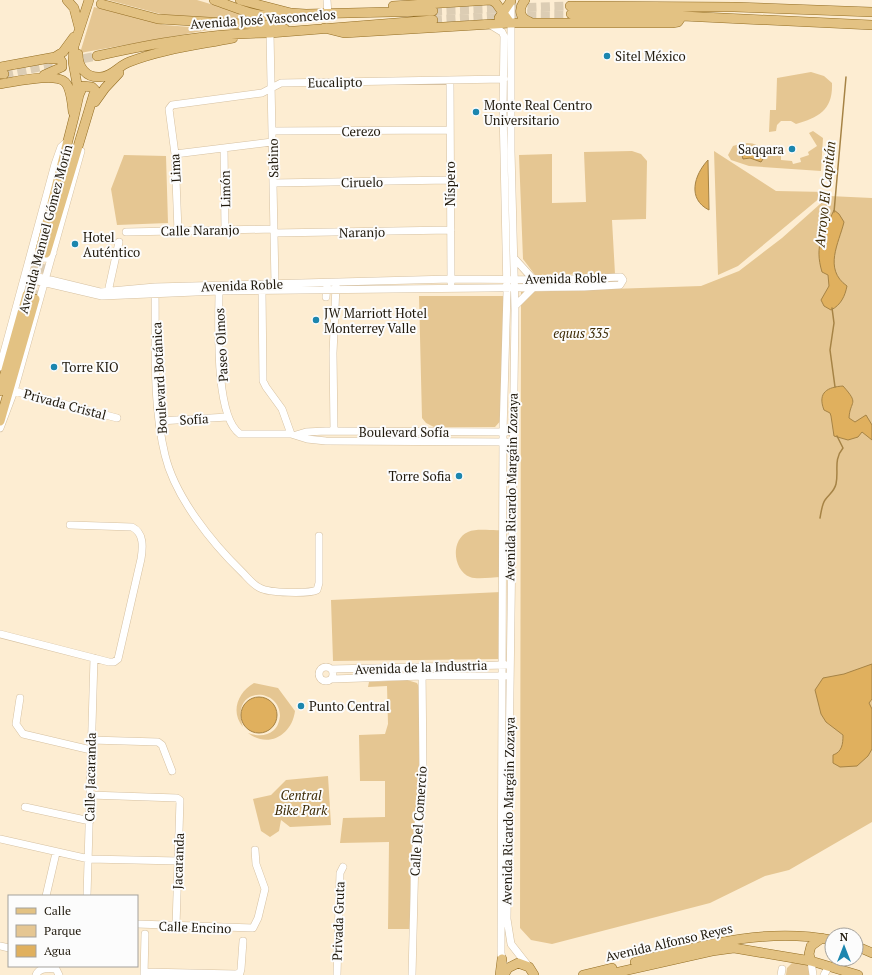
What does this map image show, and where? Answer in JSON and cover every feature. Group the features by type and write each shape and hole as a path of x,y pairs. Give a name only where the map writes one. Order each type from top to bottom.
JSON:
{"main road":[{"path":"67,0 74,8 79,29 78,58 81,66 88,74 99,77 108,76 123,64 148,55 235,38 244,32"},
{"name":"Avenida Manuel Gómez Morín","path":"43,252 79,94 73,53 89,0"},
{"path":"214,0 266,16 280,16 291,13"},
{"path":"240,0 291,13"},
{"path":"351,14 369,8 491,0 496,3 502,14 510,23"},
{"path":"489,24 502,14 511,0"},
{"path":"525,0 520,7 521,15 530,22"},
{"path":"618,0 872,12"},
{"path":"683,3 571,10 872,25"},
{"path":"101,4 158,19 277,26 288,31"},
{"name":"Avenida José Vasconcelos","path":"291,13 328,15 433,11"},
{"path":"324,28 349,33 530,22 672,23 678,22 682,16"},
{"name":"Avenida José Vasconcelos","path":"97,56 148,44 195,37 244,32 270,33 433,20"},
{"path":"1,72 55,57 63,52 79,29"},
{"path":"21,81 52,73 62,67 62,62 60,59 45,59"},
{"path":"88,113 105,88 131,61"},
{"path":"0,84 50,77 61,80 68,87 74,117"},
{"path":"79,94 83,86 89,86 94,89 95,93 88,113"},
{"name":"Avenida Manuel Gómez Morín","path":"43,252 88,113"},
{"name":"Avenida Manuel Gómez Morín","path":"0,391 34,299"},
{"name":"Avenida Manuel Gómez Morín","path":"0,421 34,299"},
{"name":"Avenida Alfonso Reyes","path":"583,975 711,943 755,936 779,935 822,938"},
{"path":"811,961 809,954 811,946 822,938"},
{"name":"Avenida Alfonso Reyes","path":"606,975 712,951 734,948 824,965"},
{"path":"502,959 503,974"},
{"path":"503,974 513,964 518,963 533,972"},
{"name":"Avenida Alfonso Reyes","path":"832,967 858,975"}],"street":[{"path":"327,0 328,15"},
{"name":"Avenida Ricardo Margáin Zozaya","path":"502,959 502,676 506,665 515,306 510,23 511,0"},
{"name":"Avenida Ricardo Margáin Zozaya","path":"489,24 501,30 504,36 507,288 504,432 506,665 510,676 507,929 511,944 533,972"},
{"name":"Sabino","path":"270,33 275,284"},
{"name":"Eucalipto","path":"170,106 262,93 282,83 504,79"},
{"name":"Níspero","path":"450,80 451,288"},
{"name":"Lima","path":"170,106 169,109 175,154 178,231"},
{"name":"Cerezo","path":"272,132 450,130"},
{"path":"175,154 272,142"},
{"name":"Limón","path":"224,148 225,230"},
{"name":"Ciruelo","path":"273,183 450,180"},
{"name":"Calle Naranjo","path":"126,232 225,230 274,231"},
{"name":"Naranjo","path":"274,231 450,230"},
{"path":"108,292 119,242"},
{"name":"Avenida Manuel Gómez Morín","path":"0,367 25,276 43,252"},
{"name":"Avenida Manuel Gómez Morín","path":"0,428 14,391 34,299 46,280 43,252"},
{"path":"514,258 533,279"},
{"name":"Avenida Roble","path":"25,276 89,290 108,292 275,284 326,290"},
{"name":"Avenida Roble","path":"46,280 99,296 155,290 326,290 336,289 451,279 621,277 623,280 620,285 584,287 336,289"},
{"path":"583,278 584,287"},
{"path":"515,306 533,288"},
{"path":"334,431 333,353 336,289"},
{"name":"Boulevard Botánica","path":"155,290 156,368 162,441 169,469 185,500 223,554 256,586 268,591 317,590 320,583 319,536"},
{"path":"262,290 264,381 266,387 282,409 294,435"},
{"name":"Paseo Olmos","path":"219,291 219,369 229,420"},
{"path":"19,299 24,294 33,294 37,296 34,299"},
{"name":"Privada Cristal","path":"14,391 117,418"},
{"name":"Boulevard Sofía","path":"229,420 234,430 240,434 294,435 306,432 334,431 512,432"},
{"name":"Sofía","path":"160,421 229,420"},
{"name":"Boulevard Sofía","path":"294,435 307,439 326,441 512,442"},
{"path":"0,634 112,663 116,661 119,656 141,559 142,541 138,531 132,527 70,525"},
{"name":"Calle Jacaranda","path":"87,895 90,822 90,750 94,658"},
{"name":"Avenida de la Industria","path":"331,669 506,665"},
{"name":"Calle Del Comercio","path":"412,975 414,856 423,777 422,667"},
{"path":"323,668 331,669 334,674 332,679 324,681 319,675 323,668"},
{"name":"Avenida de la Industria","path":"332,679 423,676 510,676"},
{"path":"20,698 16,724 23,734 90,750"},
{"path":"91,740 158,742 162,745 172,771"},
{"name":"Jacaranda","path":"90,795 177,798 181,803 176,926"},
{"path":"25,807 90,822"},
{"path":"0,839 56,853 89,859 179,861"},
{"name":"Calle Encino","path":"138,924 253,928 258,918 265,889 256,864 255,850"},
{"path":"46,895 56,853"},
{"name":"Privada Gruta","path":"337,975 340,873 343,867"},
{"path":"144,934 144,973 240,973 243,941"},
{"path":"811,961 813,975"},
{"path":"36,975 42,969 49,968 56,969 59,975"}],"green space":[{"path":"108,0 197,0 271,22 168,16"},
{"path":"94,7 165,25 214,29 80,53"},
{"path":"811,72 824,76 832,83 832,92 827,106 818,115 796,124 791,121 781,121 777,125 776,131 769,132 770,110 776,110 777,78"},
{"path":"813,131 823,138 821,171 749,166 731,160 728,155 733,146 742,143 749,143 755,144 774,155 781,156 781,160 792,161 793,164 801,162 800,158 809,155 808,152 817,146 809,133"},
{"path":"632,151 641,154 647,161 646,219 612,220 615,274 535,275 523,259 519,155 552,154 552,203 586,202 584,152"},
{"path":"714,151 776,191 827,192 738,266 718,275"},
{"path":"124,155 166,156 168,223 117,225 111,189"},
{"name":"equus 335","path":"829,196 872,198 872,822 789,870 765,876 710,903 552,944 531,940 520,928 521,292 701,286 739,271 782,238"},
{"path":"419,296 503,296 503,418 495,427 434,427 426,423 422,418"},
{"path":"476,530 502,530 501,577 477,578 470,577 464,573 457,562 456,555 458,541 462,536 468,532"},
{"path":"501,592 502,659 333,661 331,600"},
{"path":"407,680 417,683 419,687 420,750 418,794 410,861 410,929 388,929 389,842 340,843 343,818 385,817 385,781 360,781 359,735 385,734 388,724 387,686 368,687 369,682"},
{"path":"254,683 278,688 295,711 289,727 278,737 263,740 248,733 265,735 274,730 278,724 280,716 278,706 272,699 265,695 256,695 249,698 243,704 241,714 243,727 239,721 237,709 240,697 248,687"},
{"name":"Central Bike Park","path":"328,776 331,825 290,827 281,820 279,831 270,837 261,831 253,799 271,795 286,780"},
{"path":"793,962 809,965 810,975 786,975 787,968"}],"water":[{"path":"743,152 759,153 763,159 761,162 750,158 743,159"},
{"path":"708,160 709,210 702,205 695,193 696,180 703,166"},
{"path":"834,210 839,214 844,222 836,247 834,264 840,279 847,286 842,300 831,310 824,306 821,300 829,286 828,275 822,272 819,247 823,233"},
{"path":"843,386 853,400 849,418 855,422 866,415 872,425 872,440 862,432 858,437 848,440 834,436 831,416 830,413 824,410 822,399 825,392 829,389"},
{"path":"872,664 872,699 869,703 872,709 872,749 868,756 857,766 840,767 833,763 833,755 840,750 843,742 843,735 826,722 821,714 815,690 823,678 844,674"},
{"path":"263,697 272,702 276,708 276,722 272,728 263,733 255,733 246,728 242,722 241,711 246,702 252,698"}],"waterway":[{"name":"Arroyo El Capitán","path":"834,212 846,77"},
{"name":"Arroyo El Capitán","path":"832,308 834,323 830,350 835,387"},
{"name":"Arroyo El Capitán","path":"820,518 824,502 833,491 836,484 837,461 843,448 837,436"}],"tunnel":[{"path":"433,11 570,6"},
{"path":"433,20 528,14 571,14"},
{"path":"4,74 97,56"},
{"path":"35,299 46,253"},
{"path":"27,295 39,254"}],"place":[{"name":"Sitel México","path":"607,56"},
{"name":"Monte Real Centro Universitario","path":"476,112"},
{"name":"Saqqara","path":"792,149"},
{"name":"Hotel Auténtico","path":"75,244"},
{"name":"JW Marriott Hotel Monterrey Valle","path":"316,320"},
{"name":"Torre KIO","path":"54,367"},
{"name":"Torre Sofia","path":"459,476"},
{"name":"Punto Central","path":"301,706"}]}
